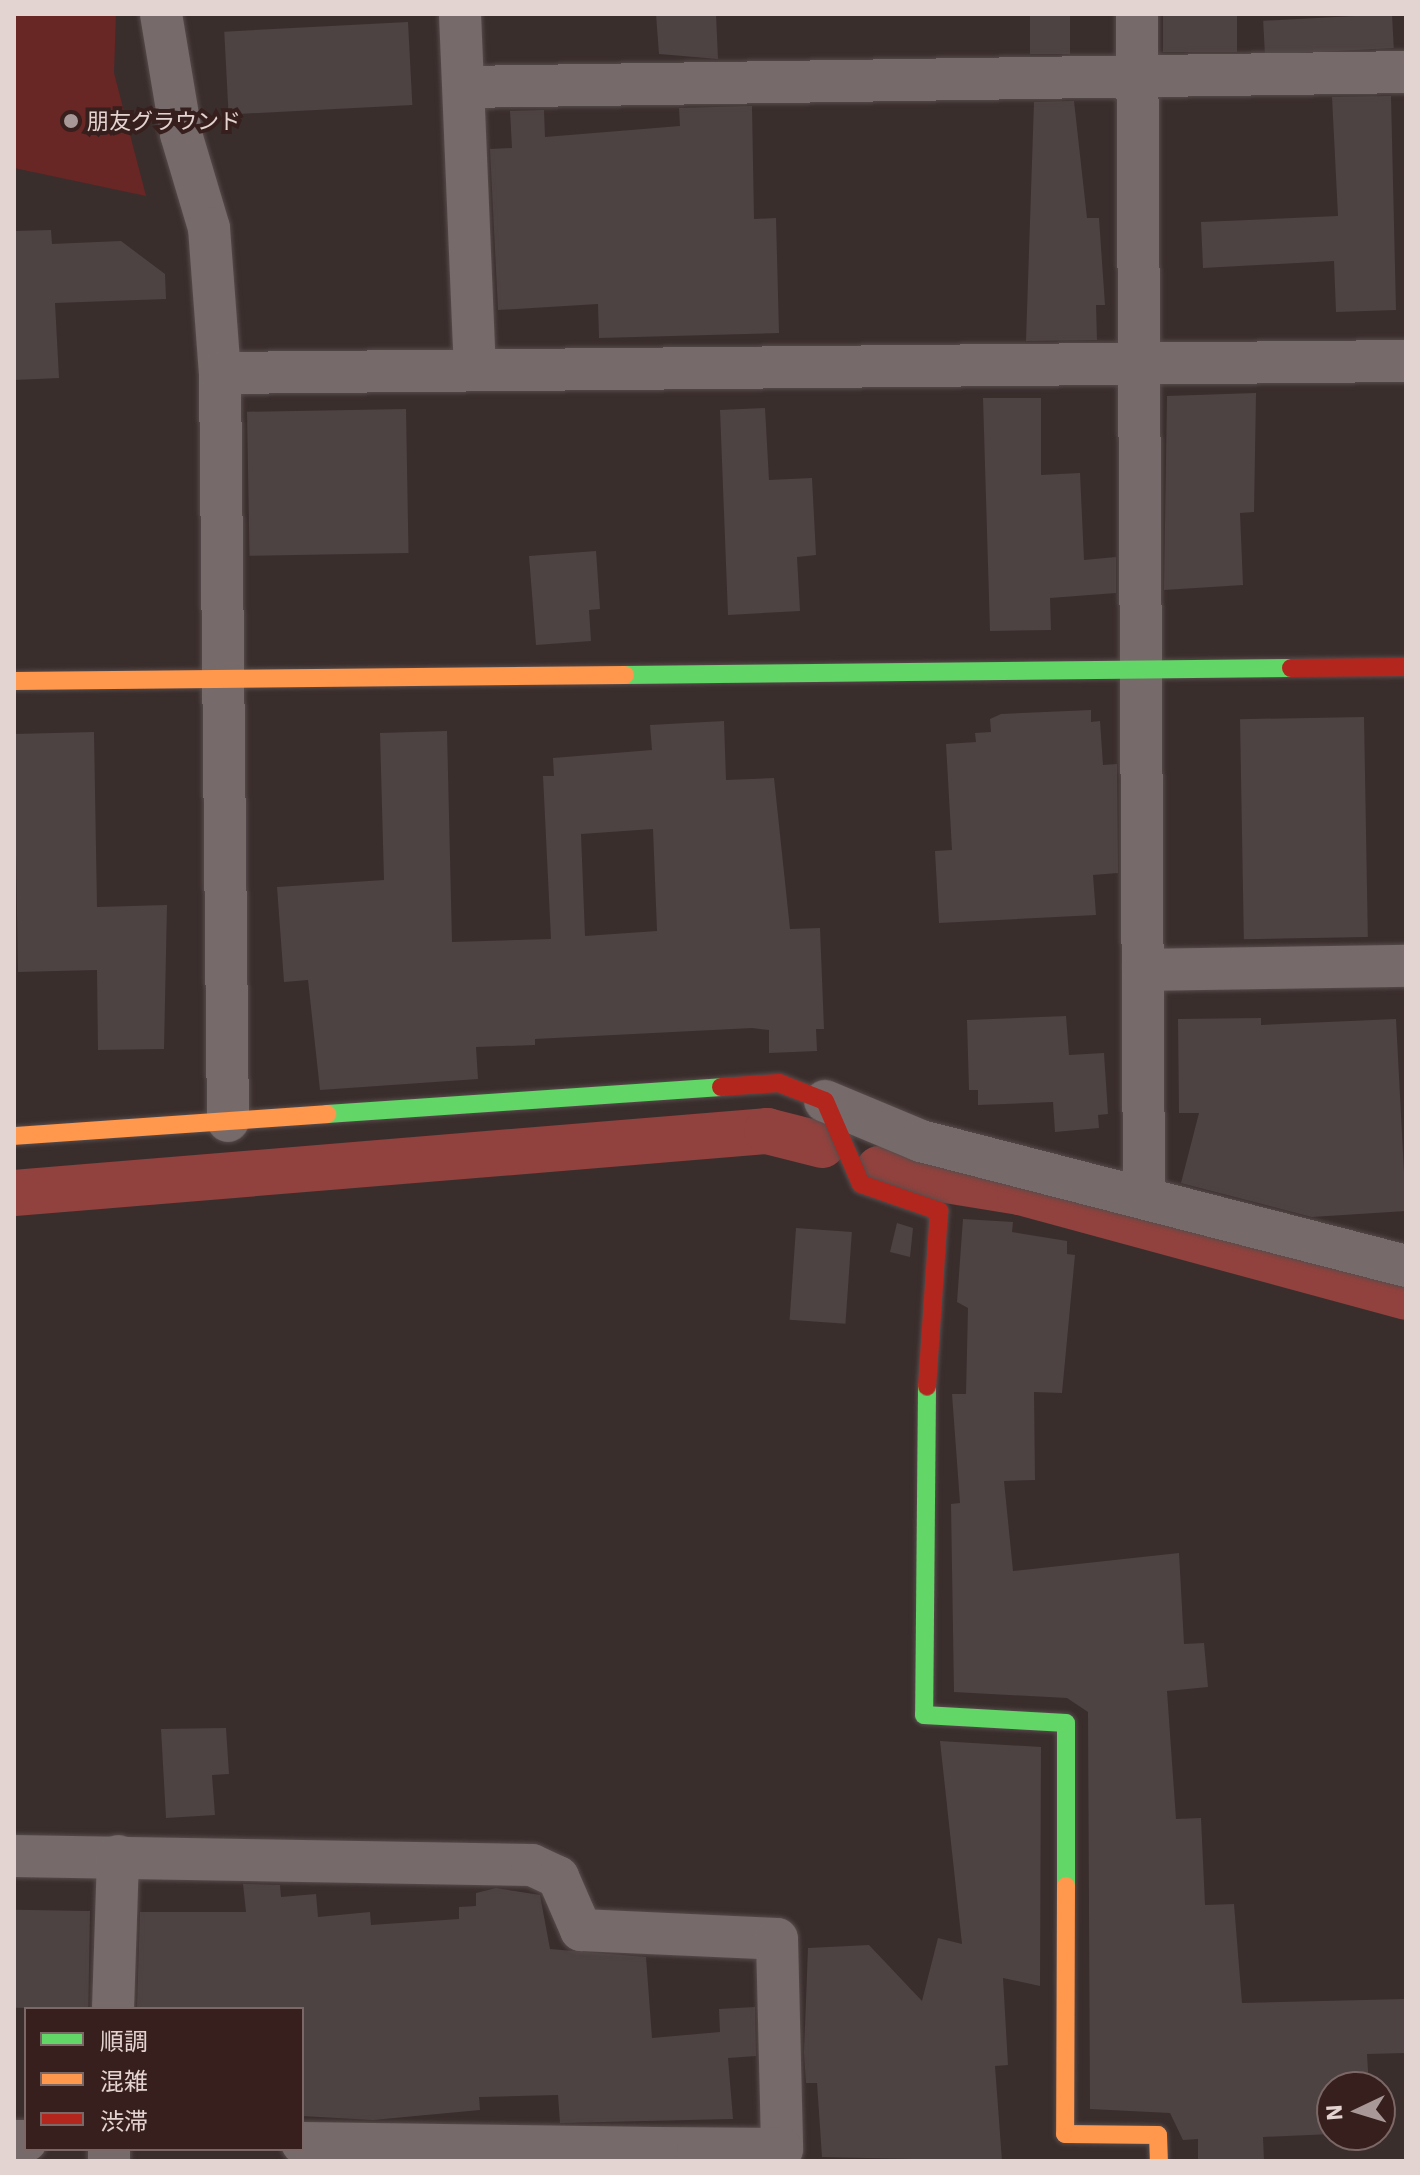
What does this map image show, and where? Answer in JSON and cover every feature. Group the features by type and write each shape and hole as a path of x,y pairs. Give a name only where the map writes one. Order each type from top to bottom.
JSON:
{"street":[{"path":"161,14 181,134 209,228 220,373 220,681 228,1121"},
{"path":"460,14 475,370"},
{"path":"1137,14 1144,1193"},
{"path":"464,87 1406,72"},
{"path":"220,373 1406,361"},
{"path":"14,681 1406,667"},
{"path":"1143,970 1406,966"},
{"path":"14,1136 779,1083 921,1141 1144,1193 1406,1266"},
{"path":"825,1101 861,1184 939,1211 927,1361 924,1715 1066,1723 1065,2134 1158,2135 1159,2161"},
{"path":"14,1856 532,1865 558,1877 581,1930 777,1939 782,2149 657,2154 304,2143"},
{"path":"113,2007 118,1856"}],"shaded area":[{"name":"朋友グラウンド","path":"14,14 116,14 114,73 146,196 14,168"}],"building":[{"path":"656,14 716,14 718,59 659,54"},
{"path":"1030,14 1070,14 1070,54 1030,54"},
{"path":"1163,14 1237,14 1237,52 1163,52"},
{"path":"1392,14 1394,48 1265,55 1263,21"},
{"path":"408,22 412,105 229,115 224,32"},
{"path":"1391,96 1396,310 1336,312 1334,261 1203,268 1201,222 1338,216 1332,97"},
{"path":"1074,101 1087,218 1099,218 1105,305 1096,305 1097,340 1026,341 1034,102"},
{"path":"752,106 754,219 776,218 779,333 599,338 598,304 498,310 490,149 512,148 510,111 544,110 545,137 680,126 679,108"},
{"path":"51,230 52,244 121,241 165,274 166,299 55,303 59,378 14,380 14,231"},
{"path":"1256,393 1254,512 1240,513 1243,585 1164,590 1167,396"},
{"path":"983,398 1041,398 1041,475 1080,473 1084,560 1116,557 1116,593 1050,598 1051,630 990,631"},
{"path":"765,408 769,480 812,478 816,555 797,557 800,611 728,615 720,410"},
{"path":"406,409 409,553 250,556 247,412"},
{"path":"596,551 600,609 589,610 591,641 536,645 529,556"},
{"path":"1091,710 1091,722 1100,721 1103,765 1117,764 1118,873 1093,875 1096,915 939,923 935,851 952,850 946,744 976,742 975,733 991,732 990,719 1001,714"},
{"path":"1364,717 1368,937 1244,939 1240,719"},
{"path":"724,721 726,780 774,778 790,929 820,928 824,1029 816,1029 817,1051 769,1053 769,1030 752,1028 535,1039 535,1045 476,1047 478,1079 320,1090 308,980 284,982 277,887 384,880 380,733 447,731 452,942 551,939 543,776 554,776 553,758 652,750 650,725","holes":["653,829 657,931 585,936 581,834"]},
{"path":"94,732 97,907 167,905 164,1049 98,1050 97,970 18,972 14,734"},
{"path":"1066,1016 1069,1055 1104,1053 1108,1114 1098,1115 1099,1128 1055,1132 1053,1102 978,1105 978,1090 969,1090 967,1020"},
{"path":"1261,1018 1261,1025 1396,1019 1406,1211 1312,1217 1181,1183 1199,1113 1179,1113 1178,1019"},
{"path":"963,1219 1013,1222 1012,1232 1067,1241 1067,1254 1075,1255 1062,1393 1034,1392 1035,1480 1004,1481 1013,1571 1179,1553 1184,1644 1204,1643 1208,1687 1167,1691 1176,1819 1201,1818 1205,1905 1234,1904 1242,2003 1406,1999 1406,2053 1367,2054 1368,2071 1316,2071 1316,2135 1263,2137 1264,2161 1198,2161 1198,2139 1183,2140 1170,2113 1090,2109 1088,1712 1067,1698 954,1692 951,1504 960,1503 952,1394 966,1394 968,1308 957,1302"},
{"path":"897,1223 913,1228 910,1257 890,1252"},
{"path":"796,1228 852,1232 845,1324 790,1320"},
{"path":"226,1728 229,1774 212,1775 215,1815 166,1818 161,1729"},
{"path":"940,1741 1041,1747 1040,1986 1003,1978 1008,2065 995,2066 1002,2161 822,2157 817,2083 806,2083 804,2053 808,1948 869,1945 922,2001 938,1938 962,1944"},
{"path":"243,1884 280,1885 281,1897 316,1894 318,1917 370,1912 371,1925 459,1919 459,1907 476,1906 476,1893 496,1888 540,1895 550,1949 646,1957 652,2038 720,2032 719,2009 755,2007 756,2056 728,2058 733,2119 560,2123 558,2095 479,2097 480,2110 373,2120 304,2116 304,2007 137,2007 140,1912 246,1912"},
{"path":"16,1910 90,1911 88,2007 14,2008"}],"waterway":[{"path":"14,1193 767,1131 822,1145"},
{"path":"879,1169 1020,1192 1406,1297"}],"traffic: fast":[{"path":"625,675 1291,668"},
{"path":"327,1114 721,1087"},
{"path":"927,1387 924,1715 1066,1723 1066,1886"}],"traffic: slow":[{"path":"14,681 625,675"},
{"path":"14,1136 327,1114"},
{"path":"1066,1886 1065,2134 1158,2135 1159,2161"}],"traffic: jam":[{"path":"1291,668 1406,667"},
{"path":"721,1087 779,1083 825,1101 861,1184 939,1211 927,1387"}],"place":[{"name":"朋友グラウンド","path":"71,121"}]}
